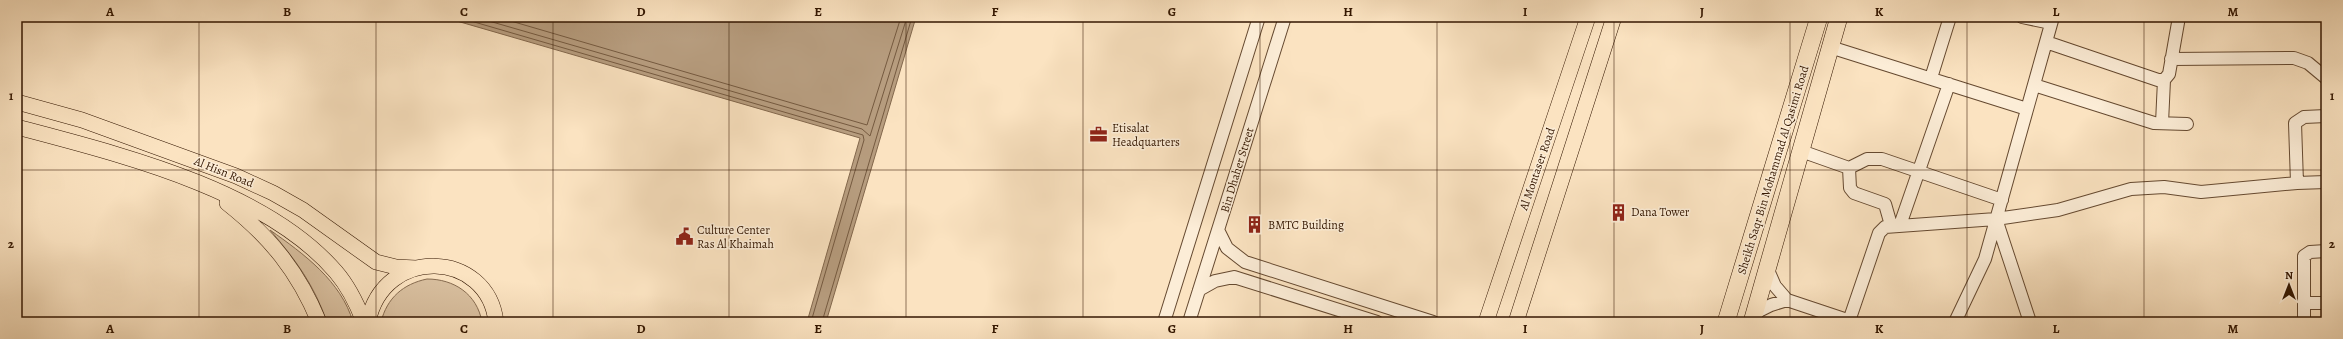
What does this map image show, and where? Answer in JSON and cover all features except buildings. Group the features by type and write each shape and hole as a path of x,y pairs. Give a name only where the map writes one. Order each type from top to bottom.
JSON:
{"highway":[{"name":"Sheikh Saqr Bin Mohammad Al Qasimi Road","path":"1726,322 1818,17"},
{"name":"Sheikh Saqr Bin Mohammad Al Qasimi Road","path":"1754,318 1839,17"}],"main road":[{"name":"Al Montaser Road","path":"1484,321 1588,17"},
{"path":"1516,322 1614,17"},
{"name":"Al Hisn Road","path":"17,102 82,120 236,176 273,192 303,210 376,262 396,267 416,268"},
{"name":"Al Hisn Road","path":"17,127 129,159 188,180 254,209 281,225 311,249 336,272 354,298 364,322"},
{"path":"188,180 223,199 254,224 281,253 303,286 319,322"},
{"path":"368,322 371,308 381,290 397,276 416,268 434,266 451,268 471,279 486,294 495,314 496,322"}],"street":[{"name":"Bin Dhaher Street","path":"1164,322 1259,17"},
{"name":"Bin Dhaher Street","path":"1189,322 1285,17"},
{"path":"1931,78 1950,17"},
{"path":"1955,322 1985,259 2052,20 2022,17"},
{"path":"2162,123 2164,80 2168,74 2179,17"},
{"path":"2046,42 2158,80 2164,80"},
{"path":"1830,47 2027,109"},
{"path":"2171,60 2294,58 2308,63 2326,78"},
{"path":"1896,225 1919,171 1949,84"},
{"path":"2034,85 2154,123 2187,124"},
{"path":"2297,183 2295,123 2304,117 2326,116"},
{"path":"1801,151 1849,168 1867,158 1882,159 2002,200"},
{"path":"1849,168 1850,188 1854,193 1885,204 1896,225"},
{"path":"1768,270 1775,286 1787,300 1851,321 1879,233 1885,227 1896,225 1996,219 2058,210 2131,189 2164,187 2201,192 2297,183 2326,182"},
{"path":"1996,219 2030,322"},
{"path":"1218,230 1227,248 1245,262 1433,322"},
{"path":"2304,322 2304,256 2310,252 2326,251"},
{"path":"1234,277 1232,269 1234,266 1237,263 1245,262"},
{"path":"1199,290 1215,281 1234,277 1377,322"},
{"path":"1754,318 1770,305 1787,300"},
{"path":"2304,303 2326,303"}],"shaded area":[{"path":"270,230 308,259 330,281 340,294 353,322 327,322 316,296 303,273"},
{"path":"427,279 446,282 463,290 475,303 482,322 381,322 387,306 397,293 411,284"}],"water":[{"path":"443,17 916,17 826,322 807,322 860,138"}],"place":[{"name":"Etisalat Headquarters","path":"1099,135"},
{"name":"Dana Tower","path":"1618,212"},
{"name":"BMTC Building","path":"1255,225"},
{"name":"Culture Center Ras Al Khaimah","path":"684,237"}]}
